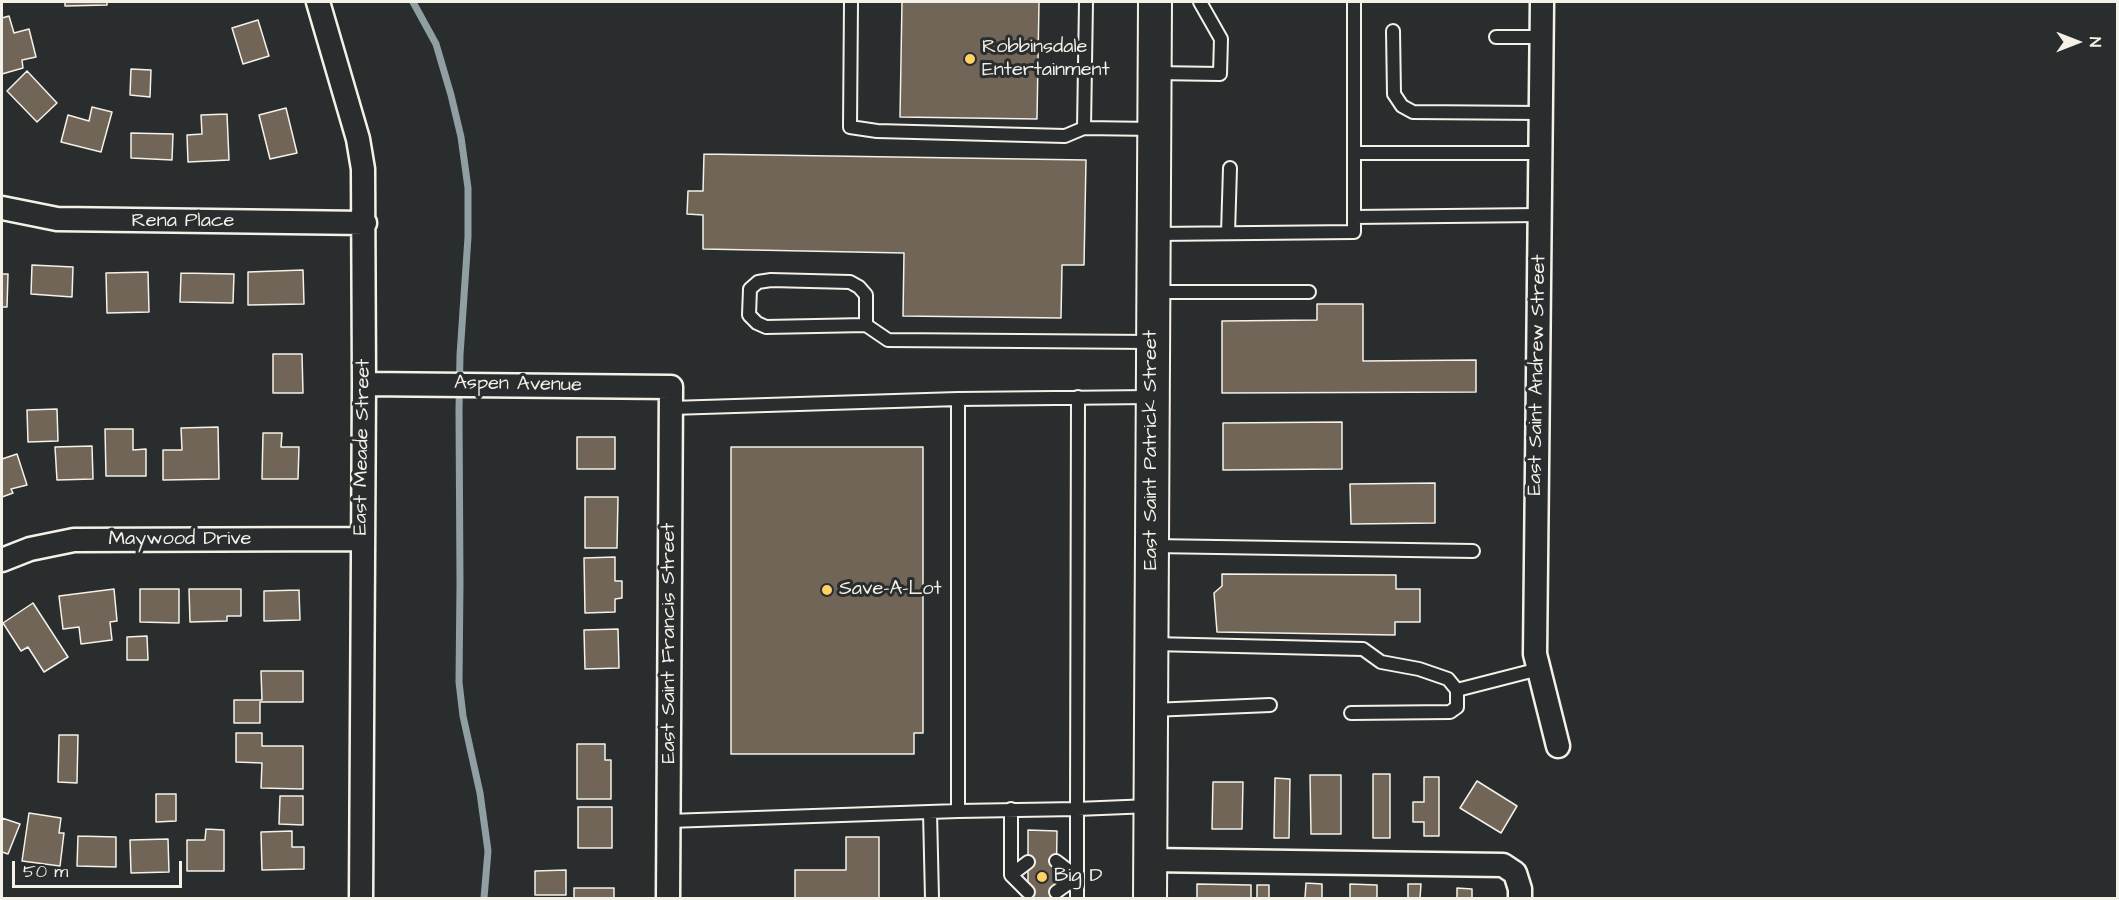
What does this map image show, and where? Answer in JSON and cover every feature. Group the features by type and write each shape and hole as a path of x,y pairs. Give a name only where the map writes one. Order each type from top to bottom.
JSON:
{"main road":[{"name":"East Saint Patrick Street","path":"1150,898 1155,2"}],"street":[{"name":"East Meade Street","path":"318,2 358,139 363,169 365,223 362,898"},
{"name":"East Saint Andrew Street","path":"1542,2 1535,654 1558,746"},
{"name":"Rena Place","path":"2,208 57,219 365,223"},
{"name":"Aspen Avenue","path":"364,384 499,385 671,397"},
{"name":"East Saint Francis Street","path":"669,898 671,397"},
{"name":"Maywood Drive","path":"2,560 30,549 74,540 362,539"},
{"path":"1150,860 1503,864 1515,873 1520,898"}],"lane":[{"path":"851,2 850,127 877,131 1065,136 1084,128 1154,129"},
{"path":"1084,128 1086,2"},
{"path":"1154,73 1220,74 1221,39 1200,2"},
{"path":"1153,234 1354,232 1354,2"},
{"path":"1394,31 1394,93 1402,106 1407,109 1413,112 1541,113"},
{"path":"1496,37 1541,37"},
{"path":"1354,153 1540,153"},
{"path":"1228,233 1230,168"},
{"path":"1354,217 1539,215"},
{"path":"866,325 866,295 850,282 771,280 758,282 750,289 749,315 757,323 766,327 866,325 888,340 1153,342"},
{"path":"1153,292 1309,292"},
{"path":"671,397 958,399 1153,397"},
{"path":"1077,898 1078,398"},
{"path":"958,399 958,810"},
{"path":"1151,546 1473,551"},
{"path":"1151,644 1363,649 1381,662 1419,669 1448,679 1457,690 1457,707 1450,712 1351,713"},
{"path":"1457,690 1539,669"},
{"path":"1151,710 1270,705"},
{"path":"669,821 958,810 1150,806"},
{"path":"1011,809 1011,875 1028,892"},
{"path":"930,812 932,898"},
{"path":"1056,861 1077,877"},
{"path":"1011,875 1028,862"},
{"path":"1056,892 1077,877"}],"building":[{"path":"65,2 107,2 107,5 65,6"},
{"name":"Robbinsdale Entertainment","path":"902,2 1039,2 1037,119 900,117"},
{"path":"9,16 14,33 29,29 36,57 22,60 23,68 2,74 2,18"},
{"path":"258,20 269,56 243,64 232,28"},
{"path":"131,69 151,70 150,97 130,95"},
{"path":"27,71 57,103 37,122 7,91"},
{"path":"92,107 112,112 101,152 61,142 68,115 89,121"},
{"path":"286,108 297,153 270,159 259,115"},
{"path":"227,114 229,160 188,162 187,135 202,134 201,115"},
{"path":"131,133 173,134 172,160 131,158"},
{"path":"704,154 1086,160 1084,265 1062,265 1061,318 903,316 904,253 703,249 703,215 687,214 688,191 703,191"},
{"path":"32,265 73,267 72,297 31,294"},
{"path":"303,270 304,304 248,305 248,272"},
{"path":"148,272 149,312 107,313 106,273"},
{"path":"181,273 234,274 233,303 180,302"},
{"path":"2,274 8,274 7,307 2,307"},
{"path":"1317,304 1363,304 1363,361 1476,360 1476,392 1222,393 1222,321 1317,320"},
{"path":"273,354 302,354 303,393 273,393"},
{"path":"57,409 58,441 28,442 27,410"},
{"path":"1342,422 1342,469 1223,470 1223,423"},
{"path":"218,427 219,479 163,480 163,450 182,450 181,428"},
{"path":"105,429 133,429 133,450 146,449 146,476 106,476"},
{"path":"263,433 282,433 281,447 299,447 298,479 262,479"},
{"path":"577,437 615,437 615,469 577,469"},
{"path":"92,446 93,479 57,480 55,447"},
{"name":"Save-A-Lot","path":"731,447 923,447 923,733 914,733 914,754 731,754"},
{"path":"17,454 27,485 11,489 13,493 2,497 2,459"},
{"path":"1435,483 1435,523 1351,524 1350,484"},
{"path":"585,497 618,497 617,548 585,548"},
{"path":"615,557 615,581 622,581 622,598 615,599 615,612 585,613 584,558"},
{"path":"1222,574 1396,575 1396,589 1420,589 1420,622 1395,622 1395,635 1217,632 1214,593 1222,586"},
{"path":"114,589 117,621 110,622 112,640 81,644 79,627 63,629 59,596"},
{"path":"140,589 179,589 179,623 140,622"},
{"path":"189,589 241,589 241,616 227,616 227,621 190,622"},
{"path":"299,590 300,620 264,621 264,591"},
{"path":"33,603 68,657 44,672 28,647 21,651 3,623"},
{"path":"618,629 619,668 585,669 584,630"},
{"path":"147,636 148,660 127,660 127,637"},
{"path":"261,671 303,671 303,702 260,702 260,723 234,723 234,700 262,700"},
{"path":"236,733 262,733 262,746 303,746 303,789 261,788 262,763 236,762"},
{"path":"59,735 78,735 77,783 58,782"},
{"path":"577,744 605,744 605,760 611,760 611,799 577,799"},
{"path":"1373,774 1390,774 1390,838 1373,838"},
{"path":"1310,775 1341,775 1341,834 1311,834"},
{"path":"1424,777 1439,777 1439,836 1424,836 1424,822 1413,822 1413,802 1424,802"},
{"path":"1275,778 1290,779 1289,838 1274,838"},
{"path":"1477,781 1517,806 1501,833 1460,808"},
{"path":"1213,782 1243,782 1242,829 1212,829"},
{"path":"156,794 176,794 176,821 156,822"},
{"path":"280,796 303,796 303,825 279,824"},
{"path":"578,807 612,807 612,848 578,848"},
{"path":"29,813 61,818 59,833 64,833 60,866 22,861"},
{"path":"2,818 20,824 8,854 2,852"},
{"path":"206,829 224,830 224,871 187,871 187,840 205,840"},
{"name":"Big D","path":"1028,830 1057,831 1056,898 1028,898"},
{"path":"292,831 292,847 304,847 304,869 262,870 261,832"},
{"path":"78,836 116,837 116,867 77,866"},
{"path":"846,837 879,837 879,898 795,898 795,870 846,870"},
{"path":"168,839 169,872 131,873 130,840"},
{"path":"566,870 566,895 535,895 535,871"},
{"path":"1306,883 1322,884 1322,898 1305,898"},
{"path":"1197,884 1251,885 1251,898 1197,898"},
{"path":"1350,884 1377,885 1377,898 1350,898"},
{"path":"1408,884 1421,884 1420,898 1408,898"},
{"path":"1257,885 1269,885 1269,898 1257,898"},
{"path":"574,888 614,888 614,898 574,898"},
{"path":"1457,888 1472,889 1472,898 1457,898"}],"waterway":[{"path":"413,2 436,44 461,137 468,188 468,237 460,355 459,682 463,716 480,793 488,851 484,898"}],"place":[{"name":"Robbinsdale Entertainment","path":"970,59"},
{"name":"Save-A-Lot","path":"827,590"},
{"name":"Big D","path":"1042,877"}]}
